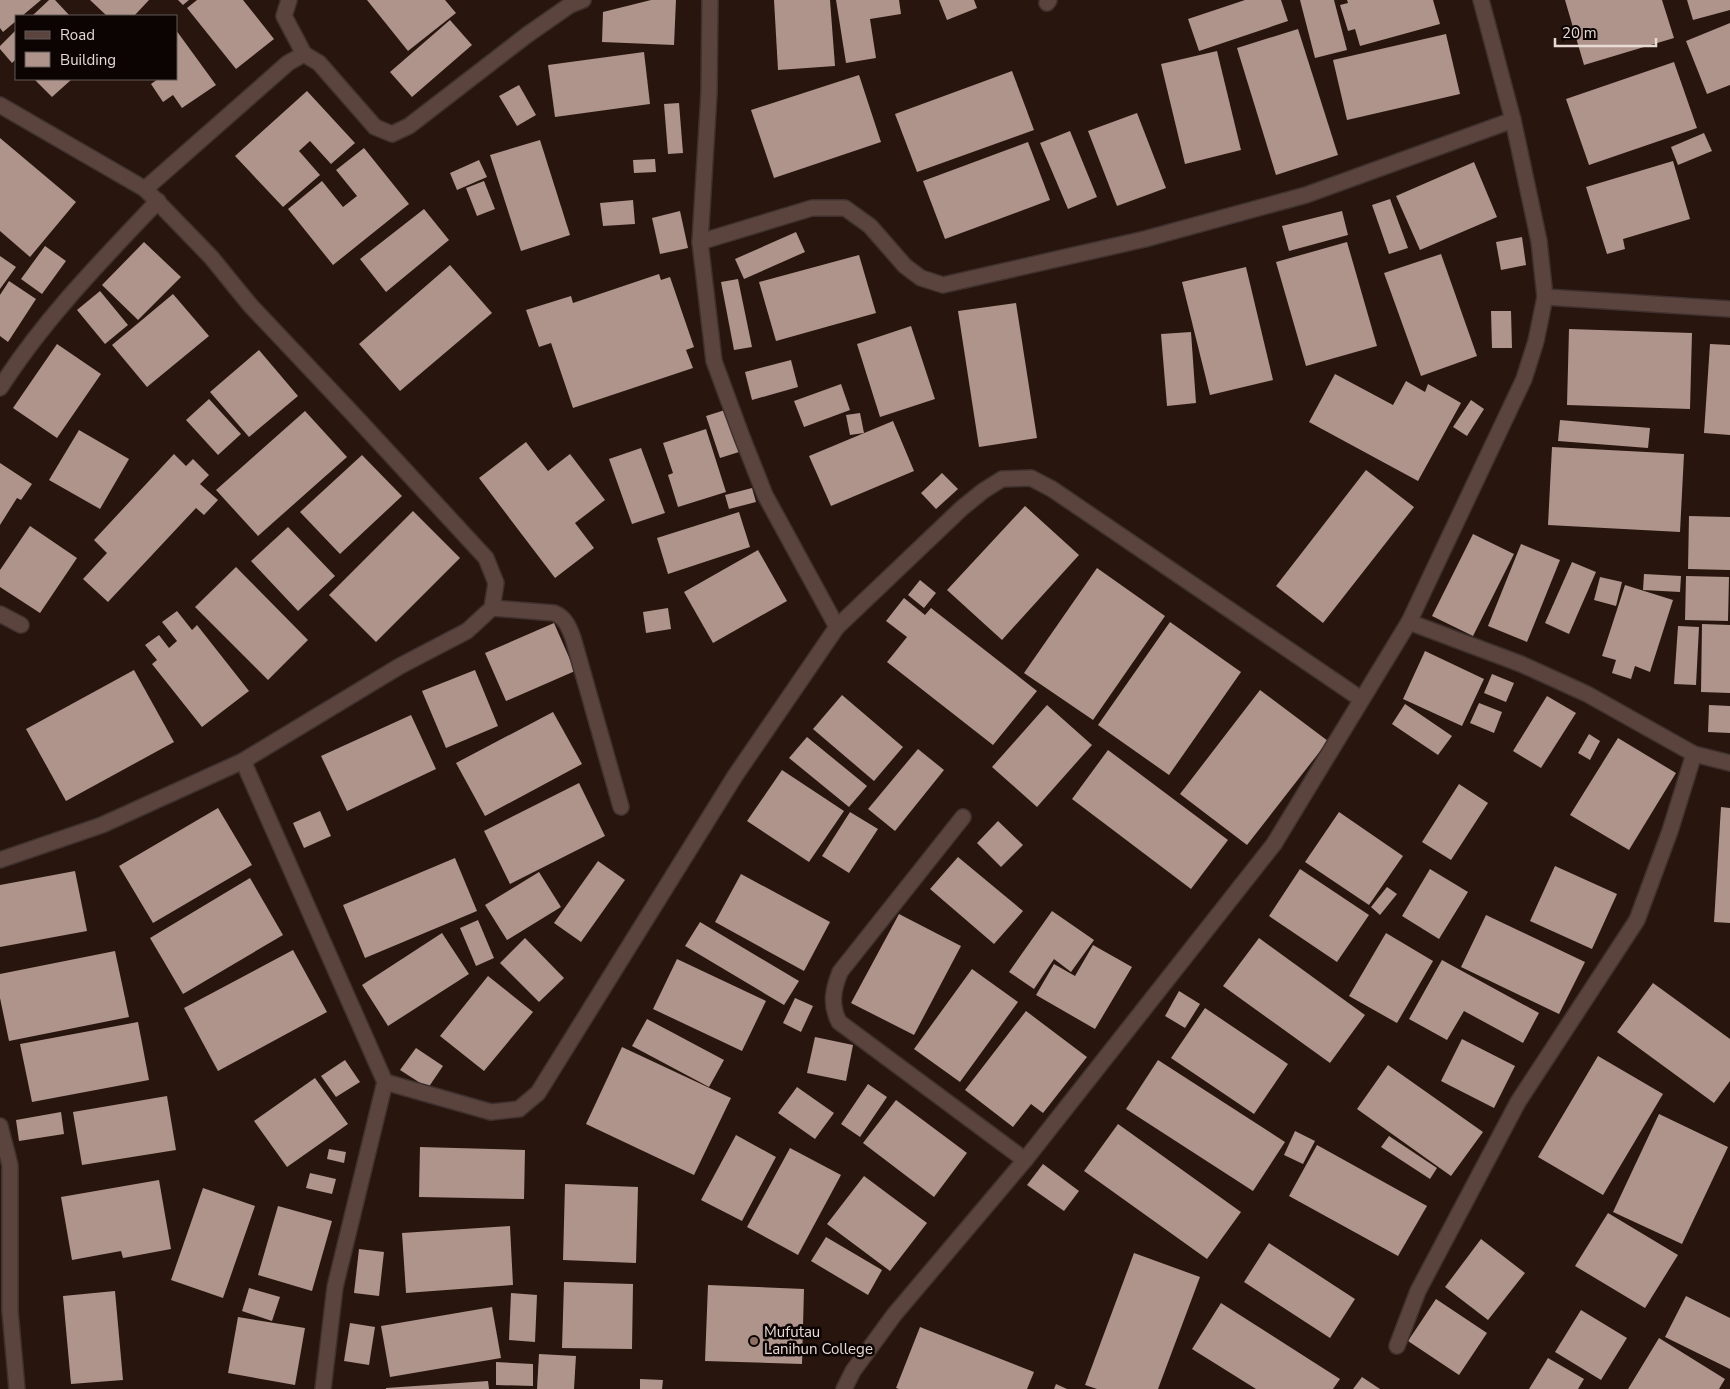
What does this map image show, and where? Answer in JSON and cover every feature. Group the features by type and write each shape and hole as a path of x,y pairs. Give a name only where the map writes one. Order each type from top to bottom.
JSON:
{"street":[{"path":"289,0 284,16 304,54 319,62 375,127 392,134 409,126 526,35 570,5 583,0"},
{"path":"710,0 709,92 700,242 714,361 765,495 837,627"},
{"path":"844,1389 853,1371 894,1316 1024,1160 1274,844 1409,622 1524,379 1536,341 1545,297 1539,241 1512,120 1481,0"},
{"path":"145,189 288,63 304,54"},
{"path":"0,105 145,189 211,257 250,305 486,558 496,582 492,608 467,631 400,666 243,760 102,825 0,860"},
{"path":"700,242 812,208 845,208 870,226 905,266 921,278 943,285 1145,239 1306,195 1512,120"},
{"path":"0,388 14,366 78,286 158,202"},
{"path":"1545,297 1730,308"},
{"path":"385,1082 491,1112 518,1108 538,1093 735,776 837,627 962,508 983,490 1002,479 1030,478 1052,488 1361,699"},
{"path":"492,608 554,613 558,614 566,622 573,638 621,807"},
{"path":"0,614 21,625"},
{"path":"1409,622 1521,664 1587,694 1694,754 1730,763"},
{"path":"1397,1346 1418,1291 1518,1102 1637,920 1670,831 1694,754"},
{"path":"243,760 385,1082 335,1287 323,1389"},
{"path":"963,817 840,972 833,998 834,1011 839,1022 1024,1160"},
{"path":"0,1126 10,1165 10,1311 17,1389"}],"building":[{"path":"0,0 41,0 23,15 15,15 15,22 3,32 0,28"},
{"path":"49,0 55,0 69,15 33,15"},
{"path":"90,0 149,0 135,15 106,15"},
{"path":"178,0 189,0 183,5"},
{"path":"197,0 243,0 274,39 236,69 187,8"},
{"path":"367,0 445,0 456,13 408,51"},
{"path":"651,0 676,0 674,45 602,42 603,12"},
{"path":"774,0 830,0 835,66 778,70"},
{"path":"836,0 899,0 901,14 870,19 876,58 846,63"},
{"path":"939,0 974,0 977,8 947,20"},
{"path":"1245,0 1281,0 1288,21 1199,51 1188,19"},
{"path":"1300,0 1334,0 1347,50 1315,58"},
{"path":"1347,0 1433,0 1440,24 1360,46 1355,29 1348,31 1340,5 1348,3"},
{"path":"1565,0 1662,0 1674,38 1584,65"},
{"path":"1687,0 1730,0 1730,10 1693,20"},
{"path":"450,20 472,45 412,97 390,72"},
{"path":"1730,23 1730,85 1707,94 1686,41"},
{"path":"1298,29 1338,155 1276,175 1237,48"},
{"path":"15,31 15,60 12,63 0,49 0,46"},
{"path":"178,33 216,85 182,108 173,95 163,102 151,84 157,80 178,80"},
{"path":"1446,34 1460,94 1347,120 1333,60"},
{"path":"1217,51 1241,150 1185,164 1161,64"},
{"path":"644,52 650,104 555,117 548,65"},
{"path":"1674,62 1697,128 1589,165 1566,99"},
{"path":"1012,71 1034,130 917,172 895,114"},
{"path":"859,75 881,142 774,178 751,110"},
{"path":"35,80 71,80 52,97"},
{"path":"519,85 536,115 517,126 499,96"},
{"path":"307,91 355,143 331,164 310,141 299,151 320,175 283,207 235,156"},
{"path":"679,103 683,153 668,154 664,104"},
{"path":"1137,113 1166,188 1117,206 1088,131"},
{"path":"1070,131 1097,197 1068,209 1040,143"},
{"path":"1704,133 1712,151 1678,165 1671,147"},
{"path":"0,138 76,202 30,257 0,231"},
{"path":"540,140 570,235 521,251 490,155"},
{"path":"1028,142 1050,200 945,239 923,181"},
{"path":"364,148 409,204 333,265 288,209 322,181 343,207 357,196 336,170"},
{"path":"655,159 656,172 634,173 633,160"},
{"path":"479,160 487,177 457,190 450,173"},
{"path":"1673,161 1690,219 1623,239 1625,249 1607,254 1586,187"},
{"path":"1474,162 1497,217 1420,250 1396,196"},
{"path":"484,181 495,209 477,216 466,188"},
{"path":"1390,199 1408,248 1389,254 1372,205"},
{"path":"633,200 635,224 603,226 600,203"},
{"path":"424,209 449,240 386,292 360,259"},
{"path":"680,211 688,248 660,254 652,218"},
{"path":"1342,211 1348,235 1289,251 1282,226"},
{"path":"796,232 805,252 744,279 735,259"},
{"path":"1522,237 1526,265 1501,270 1496,242"},
{"path":"144,242 181,277 138,320 102,285"},
{"path":"1347,242 1377,346 1306,366 1276,262"},
{"path":"45,246 66,261 42,294 21,279"},
{"path":"1441,254 1477,356 1421,376 1384,273"},
{"path":"859,255 876,313 776,341 759,282"},
{"path":"0,256 16,267 0,289"},
{"path":"450,265 492,313 400,391 359,344"},
{"path":"1246,267 1273,380 1210,395 1182,282"},
{"path":"659,274 661,280 670,277 694,347 686,350 693,368 573,408 551,343 539,347 526,310 571,296 573,303"},
{"path":"738,279 752,347 734,350 721,282"},
{"path":"9,281 36,299 8,342 0,336 0,295"},
{"path":"100,291 128,325 105,344 77,310"},
{"path":"173,294 209,336 147,387 112,345"},
{"path":"1016,303 1037,438 979,447 958,311"},
{"path":"1491,311 1511,311 1512,348 1492,348"},
{"path":"911,326 935,399 880,417 857,344"},
{"path":"1569,329 1692,333 1690,409 1567,405"},
{"path":"1191,332 1196,403 1167,406 1161,334"},
{"path":"57,344 101,374 57,438 13,408"},
{"path":"1710,344 1730,345 1730,435 1704,433"},
{"path":"259,350 298,396 249,437 210,392"},
{"path":"791,360 798,387 752,400 745,372"},
{"path":"1335,374 1393,405 1406,381 1425,392 1428,384 1461,403 1418,481 1309,422"},
{"path":"841,384 850,410 804,427 794,401"},
{"path":"209,399 241,434 218,455 186,420"},
{"path":"1471,400 1484,409 1467,436 1453,427"},
{"path":"725,410 739,452 720,458 706,416"},
{"path":"305,411 347,457 258,536 216,490"},
{"path":"860,413 864,433 850,435 846,415"},
{"path":"1560,420 1650,428 1648,448 1558,441"},
{"path":"893,421 914,471 831,506 809,456"},
{"path":"706,429 726,492 678,507 668,475 673,473 663,443"},
{"path":"79,430 129,459 100,509 49,480"},
{"path":"526,442 548,471 570,454 605,500 575,523 594,548 555,578 479,478"},
{"path":"1552,447 1684,454 1680,532 1548,525"},
{"path":"641,448 665,513 632,524 609,459"},
{"path":"174,454 186,466 193,459 209,475 200,484 218,500 204,515 196,508 108,602 83,579 107,553 94,540"},
{"path":"362,455 402,496 340,554 300,512"},
{"path":"0,463 32,484 21,500 17,498 0,525"},
{"path":"1366,470 1414,507 1323,623 1276,586"},
{"path":"942,473 958,489 936,509 921,493"},
{"path":"752,488 756,502 729,509 725,495"},
{"path":"1025,506 1079,555 1002,640 947,590"},
{"path":"413,511 460,558 376,642 329,595"},
{"path":"739,512 750,547 668,574 657,538"},
{"path":"1689,516 1730,517 1730,570 1688,569"},
{"path":"30,526 77,558 40,613 0,587 0,570"},
{"path":"288,527 335,576 298,611 251,561"},
{"path":"1473,534 1514,554 1473,636 1432,616"},
{"path":"1521,544 1560,560 1527,642 1488,626"},
{"path":"758,550 787,601 713,643 684,592"},
{"path":"1572,562 1596,572 1569,634 1545,623"},
{"path":"236,567 308,640 268,680 195,607"},
{"path":"1097,568 1165,616 1093,720 1024,673"},
{"path":"1644,574 1681,576 1680,592 1643,590"},
{"path":"1686,576 1729,577 1728,621 1685,620"},
{"path":"1600,577 1622,582 1616,606 1594,600"},
{"path":"920,580 936,593 924,608 908,595"},
{"path":"1625,585 1673,600 1650,672 1635,666 1631,679 1612,673 1616,660 1602,656"},
{"path":"904,598 925,615 931,608 1037,691 993,745 887,662 907,637 886,621"},
{"path":"668,608 671,629 646,633 643,612"},
{"path":"177,611 192,630 197,625 249,691 202,727 152,664 157,660 145,645 159,635 169,648 177,641 162,622"},
{"path":"1170,622 1241,672 1169,775 1098,725"},
{"path":"554,623 575,671 506,701 485,653"},
{"path":"1702,624 1730,625 1730,693 1701,692"},
{"path":"1678,626 1699,627 1696,685 1674,684"},
{"path":"1425,651 1484,679 1462,726 1403,699"},
{"path":"134,670 174,742 66,801 26,729"},
{"path":"475,670 498,726 446,748 422,691"},
{"path":"1492,674 1514,683 1506,702 1484,693"},
{"path":"1260,690 1328,741 1247,845 1180,794"},
{"path":"842,695 903,747 874,781 813,729"},
{"path":"1547,696 1576,713 1541,768 1513,751"},
{"path":"1479,703 1502,712 1494,733 1470,723"},
{"path":"1405,704 1452,736 1438,755 1392,724"},
{"path":"1047,705 1092,745 1037,807 992,767"},
{"path":"1709,705 1730,706 1730,733 1708,732"},
{"path":"553,712 582,764 485,816 456,763"},
{"path":"411,715 436,769 347,811 321,756"},
{"path":"1589,734 1600,741 1590,760 1578,753"},
{"path":"807,737 867,786 849,807 789,758"},
{"path":"1618,738 1676,773 1629,850 1570,815"},
{"path":"918,749 944,770 895,831 868,809"},
{"path":"1108,750 1228,840 1191,889 1072,799"},
{"path":"782,770 844,811 809,862 747,821"},
{"path":"579,783 605,836 510,884 484,831"},
{"path":"1459,784 1488,803 1451,860 1422,842"},
{"path":"1721,807 1730,808 1730,923 1714,922"},
{"path":"218,808 252,865 153,923 119,866"},
{"path":"320,811 331,836 304,848 293,823"},
{"path":"850,812 878,829 849,873 822,856"},
{"path":"1339,812 1403,856 1369,905 1305,862"},
{"path":"998,821 1023,845 1001,867 977,843"},
{"path":"958,857 1023,911 994,944 930,889"},
{"path":"455,858 477,911 365,958 343,905"},
{"path":"598,861 625,880 581,942 554,923"},
{"path":"1555,866 1617,894 1592,949 1530,921"},
{"path":"1300,869 1369,915 1337,962 1269,916"},
{"path":"1430,869 1468,892 1439,939 1402,916"},
{"path":"75,871 87,931 0,947 0,885"},
{"path":"539,872 561,907 507,940 485,905"},
{"path":"741,874 830,922 804,971 715,922"},
{"path":"250,878 283,935 183,994 150,938"},
{"path":"1387,887 1397,894 1380,915 1371,907"},
{"path":"1052,911 1094,940 1071,972 1054,959 1034,989 1009,972"},
{"path":"899,914 961,946 914,1035 851,1003"},
{"path":"1486,915 1585,962 1559,1014 1461,967"},
{"path":"478,920 494,958 476,966 460,928"},
{"path":"700,922 799,981 784,1005 685,946"},
{"path":"442,933 469,974 388,1026 362,985"},
{"path":"1386,933 1433,961 1397,1023 1349,996"},
{"path":"525,938 564,978 539,1002 500,963"},
{"path":"1259,938 1365,1015 1330,1063 1223,986"},
{"path":"1093,945 1132,967 1095,1029 1036,995 1054,964 1075,976"},
{"path":"293,950 327,1012 218,1071 184,1008"},
{"path":"115,951 129,1017 9,1041 0,998 0,974"},
{"path":"677,959 766,1001 742,1051 653,1009"},
{"path":"1442,960 1539,1013 1523,1043 1464,1011 1447,1040 1409,1019"},
{"path":"972,969 1018,1002 960,1082 914,1049"},
{"path":"488,976 533,1012 484,1071 440,1036"},
{"path":"1653,983 1730,1039 1730,1081 1714,1103 1617,1032"},
{"path":"1179,991 1200,1004 1185,1028 1165,1016"},
{"path":"795,998 813,1006 801,1032 783,1023"},
{"path":"1205,1008 1288,1064 1254,1114 1171,1058"},
{"path":"1026,1011 1087,1057 1043,1113 1031,1104 1013,1127 965,1090"},
{"path":"647,1019 724,1060 709,1087 632,1046"},
{"path":"138,1022 149,1080 32,1102 20,1044"},
{"path":"815,1037 853,1045 846,1081 807,1073"},
{"path":"1462,1039 1515,1066 1494,1108 1441,1081"},
{"path":"622,1047 731,1098 694,1175 586,1124"},
{"path":"416,1048 443,1066 428,1088 400,1070"},
{"path":"1598,1056 1663,1094 1603,1195 1538,1157"},
{"path":"345,1060 360,1082 336,1097 321,1076"},
{"path":"1158,1060 1285,1142 1253,1191 1126,1109"},
{"path":"1388,1065 1483,1132 1451,1176 1357,1109"},
{"path":"315,1078 348,1124 287,1167 254,1121"},
{"path":"868,1084 887,1097 860,1137 841,1124"},
{"path":"797,1087 834,1113 815,1139 778,1113"},
{"path":"167,1096 176,1150 82,1165 73,1112"},
{"path":"896,1100 967,1153 934,1197 863,1143"},
{"path":"61,1112 64,1134 19,1141 16,1120"},
{"path":"1659,1114 1728,1147 1682,1244 1613,1212"},
{"path":"1118,1124 1241,1212 1207,1259 1084,1171"},
{"path":"1295,1131 1315,1141 1303,1164 1284,1155"},
{"path":"736,1135 776,1157 742,1221 701,1200"},
{"path":"1389,1136 1437,1168 1430,1179 1381,1147"},
{"path":"1317,1145 1427,1206 1398,1256 1289,1196"},
{"path":"420,1147 525,1150 524,1199 419,1197"},
{"path":"790,1148 841,1175 798,1255 747,1227"},
{"path":"329,1149 346,1152 344,1163 327,1159"},
{"path":"1043,1164 1079,1191 1064,1211 1027,1185"},
{"path":"310,1173 336,1179 332,1194 306,1188"},
{"path":"864,1176 927,1223 890,1271 827,1224"},
{"path":"159,1180 171,1249 123,1258 121,1251 72,1260 61,1197"},
{"path":"565,1184 638,1187 636,1263 563,1260"},
{"path":"203,1188 255,1206 223,1298 171,1280"},
{"path":"278,1206 332,1221 312,1291 258,1275"},
{"path":"1608,1213 1678,1255 1645,1308 1575,1266"},
{"path":"510,1226 513,1285 406,1293 402,1233"},
{"path":"826,1237 882,1270 868,1295 811,1261"},
{"path":"1481,1239 1525,1273 1488,1320 1445,1287"},
{"path":"1269,1243 1355,1299 1330,1338 1244,1282"},
{"path":"359,1249 384,1252 379,1296 354,1293"},
{"path":"1134,1253 1200,1277 1158,1389 1097,1389 1085,1385"},
{"path":"564,1282 633,1284 632,1349 562,1348"},
{"path":"708,1285 804,1289 802,1364 705,1361"},
{"path":"249,1288 280,1297 272,1321 242,1311"},
{"path":"115,1291 123,1380 71,1384 63,1296"},
{"path":"511,1293 537,1295 535,1342 509,1340"},
{"path":"1686,1296 1730,1318 1730,1369 1665,1337"},
{"path":"1436,1299 1487,1333 1459,1375 1408,1341"},
{"path":"1221,1303 1340,1379 1333,1389 1256,1389 1192,1349"},
{"path":"492,1307 501,1358 390,1377 381,1326"},
{"path":"1581,1310 1627,1338 1601,1380 1555,1352"},
{"path":"238,1317 305,1328 295,1385 228,1373"},
{"path":"350,1323 375,1327 369,1365 344,1361"},
{"path":"920,1327 1034,1372 1027,1389 896,1388"},
{"path":"1659,1338 1725,1379 1719,1389 1628,1389"},
{"path":"539,1354 576,1356 574,1389 537,1389"},
{"path":"1548,1358 1584,1379 1578,1389 1529,1389"},
{"path":"496,1362 533,1364 533,1386 496,1385"},
{"path":"1362,1377 1380,1389 1353,1389"},
{"path":"640,1379 663,1380 662,1389 640,1389"},
{"path":"488,1381 489,1389 386,1389 386,1388"},
{"path":"1056,1384 1067,1389 1054,1389"}],"place":[{"name":"Mufutau Lanihun College","path":"754,1341"}]}
